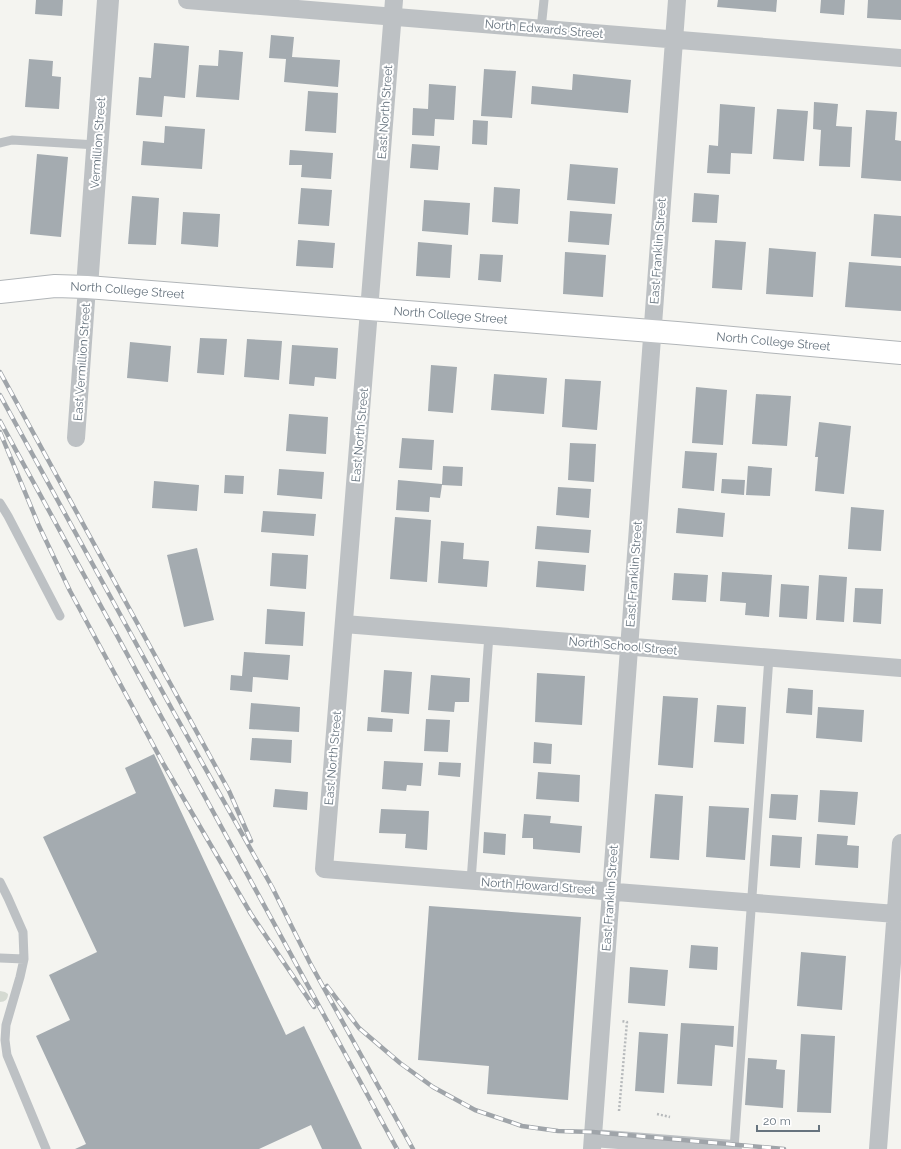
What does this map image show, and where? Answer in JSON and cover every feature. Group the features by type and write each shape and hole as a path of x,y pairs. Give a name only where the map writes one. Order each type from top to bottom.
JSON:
{"main road":[{"name":"North College Street","path":"2,290 55,286 87,287 652,331 901,353"}],"street":[{"name":"Vermillion Street","path":"87,287 108,0"},
{"name":"North Edwards Street","path":"187,0 393,8 541,29 901,58"},
{"name":"East Franklin Street","path":"592,1144 677,0"},
{"name":"East North Street","path":"324,869 393,8"},
{"name":"East Vermillion Street","path":"76,438 87,287"},
{"name":"North School Street","path":"344,624 901,668"},
{"path":"878,1149 898,915 901,843"},
{"name":"North Howard Street","path":"324,869 898,915"},
{"path":"592,1144 733,1149"}],"lane":[{"path":"541,29 544,0"},
{"path":"0,143 12,140 97,145"},
{"path":"0,503 60,616"},
{"path":"471,881 489,635"},
{"path":"733,1149 769,657"},
{"path":"0,882 23,932 24,959 6,1025 5,1040 7,1055 46,1149"},
{"path":"0,958 24,959"}],"path":[{"path":"619,1111 627,1022"},
{"path":"656,1114 670,1116"}],"shaded area":[{"path":"0,991 8,994 7,999 2,1002 0,1002"}],"building":[{"path":"36,0 63,0 62,16 35,14"},
{"path":"718,0 777,0 776,12 717,7"},
{"path":"821,0 845,0 844,15 820,13"},
{"path":"868,0 901,0 901,20 867,18"},
{"path":"271,35 294,37 292,57 340,60 338,87 284,82 286,59 269,58"},
{"path":"154,43 189,46 185,98 164,96 162,117 136,115 139,77 151,78"},
{"path":"219,50 243,52 239,100 196,97 199,65 218,66"},
{"path":"29,59 53,61 52,76 61,77 59,109 25,107"},
{"path":"484,69 516,71 512,118 481,116"},
{"path":"573,74 631,80 628,113 531,104 532,86 572,90"},
{"path":"429,84 456,86 454,120 435,119 434,136 412,135 413,108 428,109"},
{"path":"308,91 338,93 336,133 305,131"},
{"path":"814,102 838,104 836,126 852,127 850,167 819,166 821,130 813,129"},
{"path":"720,104 755,107 752,154 731,153 730,174 707,173 709,145 718,146"},
{"path":"777,109 808,111 804,161 773,159"},
{"path":"866,110 897,112 895,140 901,141 901,181 861,178"},
{"path":"473,120 488,121 487,145 472,144"},
{"path":"165,126 205,129 202,169 141,165 143,141 164,143"},
{"path":"412,144 440,146 438,170 410,168"},
{"path":"290,150 333,153 331,179 301,177 302,165 289,165"},
{"path":"37,154 68,157 61,237 30,234"},
{"path":"570,164 618,168 615,204 567,200"},
{"path":"494,187 520,189 518,224 492,222"},
{"path":"301,188 332,190 329,226 298,224"},
{"path":"694,193 719,195 717,223 692,222"},
{"path":"132,196 159,198 156,245 128,244"},
{"path":"424,200 470,203 468,235 422,231"},
{"path":"570,211 612,214 609,245 568,242"},
{"path":"183,212 220,214 218,247 181,244"},
{"path":"874,214 901,216 901,258 871,256"},
{"path":"298,240 335,243 333,268 296,266"},
{"path":"715,240 746,242 742,290 712,288"},
{"path":"418,242 452,245 450,278 416,276"},
{"path":"769,248 816,252 813,297 766,294"},
{"path":"565,252 606,255 603,297 563,294"},
{"path":"480,254 503,255 501,282 478,280"},
{"path":"849,262 901,266 901,311 845,307"},
{"path":"200,338 227,339 224,375 197,373"},
{"path":"247,339 282,341 279,380 244,377"},
{"path":"130,342 171,346 168,382 127,378"},
{"path":"292,345 338,348 336,379 315,377 314,386 289,384"},
{"path":"431,365 457,367 453,413 428,411"},
{"path":"494,374 547,378 544,414 491,410"},
{"path":"565,379 601,381 597,430 562,427"},
{"path":"696,387 727,390 723,445 692,443"},
{"path":"756,394 791,396 787,446 752,444"},
{"path":"289,414 328,417 326,454 286,451"},
{"path":"819,422 851,426 844,494 815,491 818,457 815,457"},
{"path":"402,438 434,440 432,470 399,468"},
{"path":"570,443 596,444 594,482 568,480"},
{"path":"685,451 717,453 714,491 682,488"},
{"path":"443,466 463,467 462,486 442,485 440,498 430,497 429,512 396,510 398,480 442,484"},
{"path":"748,466 772,468 770,496 746,495"},
{"path":"279,469 324,472 322,499 277,495"},
{"path":"225,475 244,476 243,494 224,493"},
{"path":"722,479 745,480 744,495 721,493"},
{"path":"154,481 199,485 197,511 152,508"},
{"path":"558,487 591,489 589,518 556,515"},
{"path":"851,507 884,510 881,551 848,549"},
{"path":"678,508 725,513 723,537 676,533"},
{"path":"263,511 316,514 314,536 261,532"},
{"path":"395,517 431,520 427,582 390,579"},
{"path":"537,526 591,530 589,553 535,549"},
{"path":"441,541 464,543 463,559 489,561 487,587 438,583"},
{"path":"197,548 214,620 184,627 167,555"},
{"path":"272,553 308,555 306,589 270,586"},
{"path":"538,561 586,565 584,591 536,587"},
{"path":"722,572 772,575 769,617 745,615 746,603 720,601"},
{"path":"674,573 708,575 706,602 672,600"},
{"path":"819,575 847,577 844,622 816,620"},
{"path":"781,584 809,586 807,619 779,617"},
{"path":"855,588 883,589 881,624 853,622"},
{"path":"267,609 305,612 303,646 265,644"},
{"path":"244,652 290,655 288,680 253,677 252,692 230,690 231,675 242,676"},
{"path":"384,670 412,672 409,714 381,712"},
{"path":"537,673 585,676 582,725 535,722"},
{"path":"431,675 470,678 469,702 455,702 454,712 428,710"},
{"path":"788,688 813,690 812,715 786,713"},
{"path":"663,696 698,698 693,768 658,765"},
{"path":"251,703 300,707 299,732 249,729"},
{"path":"717,705 746,707 744,744 714,742"},
{"path":"818,707 864,710 862,742 816,738"},
{"path":"368,717 393,719 392,732 367,731"},
{"path":"426,719 450,720 448,752 424,751"},
{"path":"252,738 292,740 291,763 250,760"},
{"path":"534,742 552,744 551,764 533,763"},
{"path":"154,754 286,1035 304,1026 362,1149 322,1149 311,1125 259,1149 75,1149 86,1144 36,1036 70,1020 49,975 97,952 43,837 136,793 125,768"},
{"path":"384,761 423,763 421,786 407,785 406,791 382,789"},
{"path":"439,762 461,763 460,777 438,775"},
{"path":"538,772 580,775 579,802 536,799"},
{"path":"275,789 308,792 307,810 273,807"},
{"path":"820,790 858,792 855,825 818,822"},
{"path":"655,794 683,796 679,860 650,858"},
{"path":"771,794 798,795 796,820 769,818"},
{"path":"709,806 749,808 745,860 706,857"},
{"path":"381,809 429,811 427,850 405,848 406,834 379,833"},
{"path":"524,814 551,816 550,823 582,826 580,853 533,849 533,838 522,838"},
{"path":"484,832 506,834 505,855 483,853"},
{"path":"817,834 848,836 847,845 859,846 858,868 815,865"},
{"path":"772,835 802,837 800,868 770,866"},
{"path":"429,906 581,917 568,1100 487,1094 489,1066 418,1060"},
{"path":"691,945 718,947 717,970 689,968"},
{"path":"801,952 846,956 842,1010 797,1006"},
{"path":"630,967 668,970 665,1006 628,1003"},
{"path":"681,1023 734,1026 733,1047 715,1045 712,1086 677,1084"},
{"path":"639,1032 668,1034 664,1093 635,1091"},
{"path":"801,1034 835,1036 831,1113 797,1112"},
{"path":"748,1058 777,1060 776,1069 785,1070 783,1108 745,1105"}],"railway":[{"path":"0,372 229,791 251,841"},
{"path":"0,395 173,711 272,887 310,963 413,1149"},
{"path":"0,421 397,1149"},
{"path":"0,432 39,526 70,591 164,765 251,914 314,1007"},
{"path":"327,986 359,1028 400,1063 433,1087 475,1110 522,1126 558,1131 593,1132 784,1149"}]}
